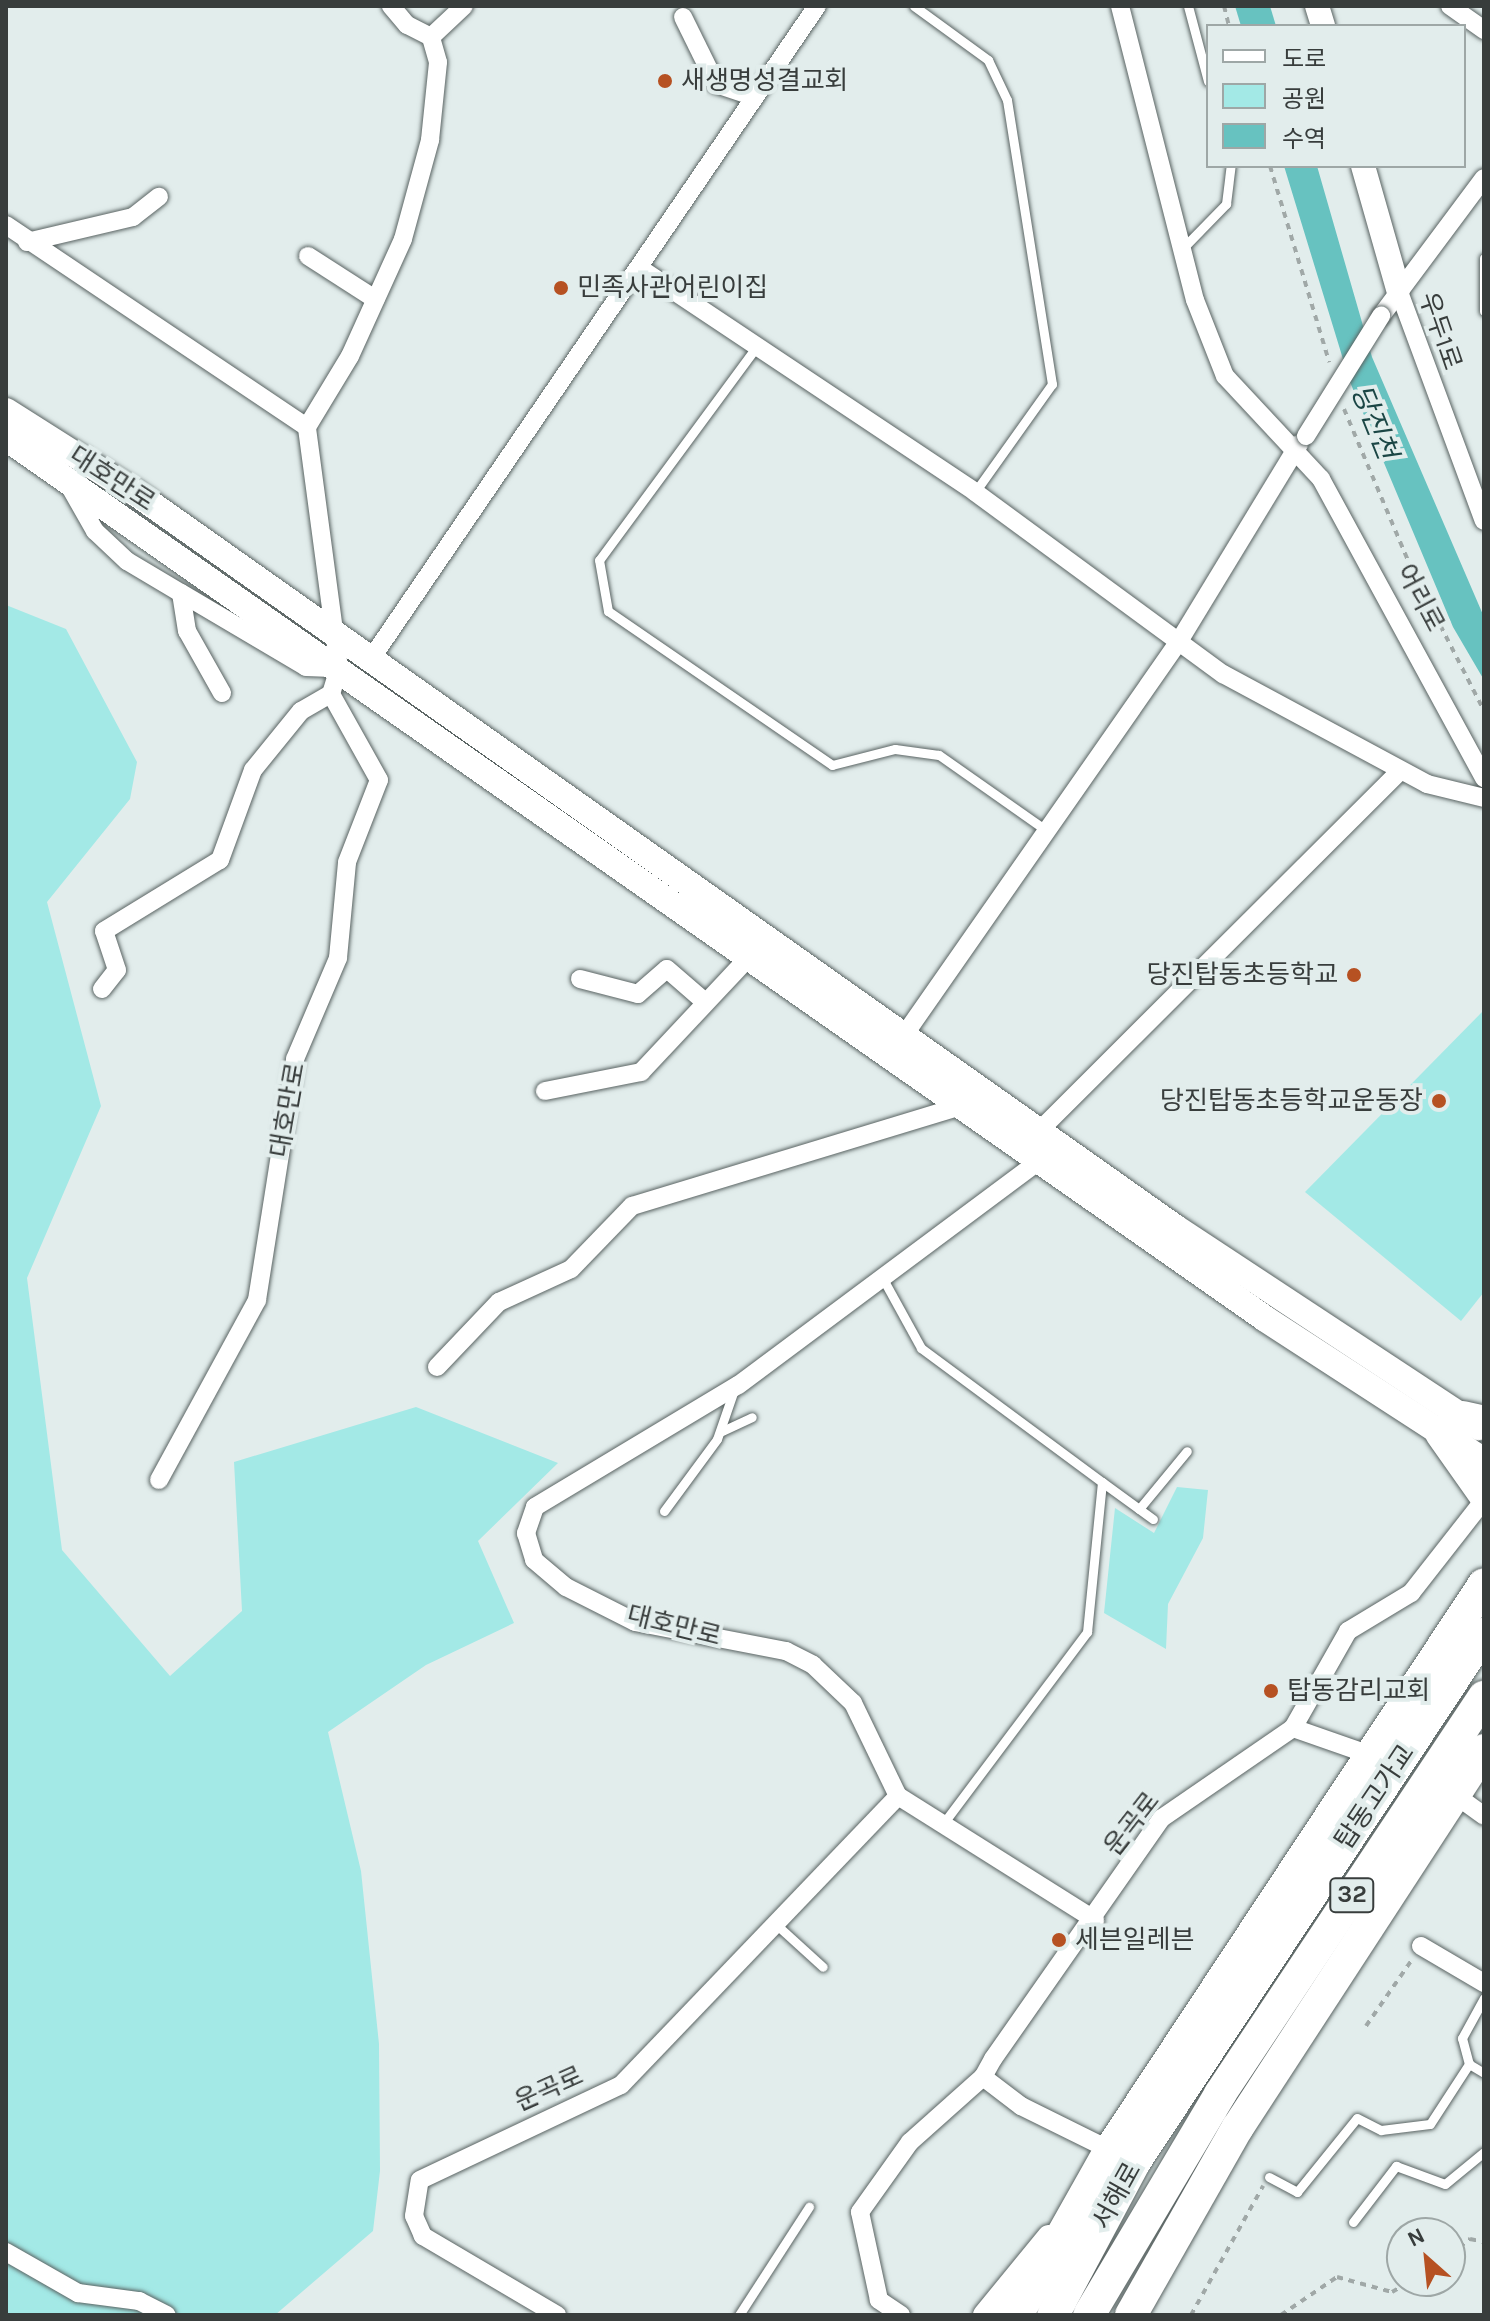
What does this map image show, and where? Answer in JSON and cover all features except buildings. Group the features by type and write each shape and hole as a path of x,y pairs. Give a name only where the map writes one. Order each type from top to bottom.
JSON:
{"highway":[{"path":"1468,1426 1484,1494"},
{"path":"1017,2315 1110,2150 1481,1588"},
{"name":"탑동고가교","path":"1186,2081 1484,1633"},
{"name":"탑동고가교","path":"1220,2094 1484,1697"},
{"path":"1131,2315 1238,2127 1484,1750"},
{"name":"서해로","path":"1053,2315 1186,2081"},
{"name":"서해로","path":"1089,2315 1220,2094"}],"main road":[{"name":"대호만로","path":"6,411 371,659 896,1046"},
{"name":"대호만로","path":"6,438 60,468 333,683"},
{"path":"333,683 749,957 1039,1131 1468,1426 1484,1461"},
{"path":"896,1046 961,1106 1039,1161 1468,1426"}],"street":[{"path":"6,225 27,242 307,427 403,239 430,140 438,62 431,37 407,25 391,6"},
{"path":"431,37 464,6"},
{"path":"371,659 641,269 817,6"},
{"name":"어리로","path":"1120,6 1181,251 1225,376 1321,479 1360,543 1484,778"},
{"path":"1450,6 1481,22"},
{"path":"683,17 716,84 755,97"},
{"path":"896,1046 1178,643 1293,452 1398,289 1364,168"},
{"name":"우두1로","path":"1484,178 1398,289 1484,521"},
{"path":"27,242 133,217 159,197"},
{"path":"308,256 375,299"},
{"path":"641,269 975,492 1178,643 1400,771 1462,798 1484,798"},
{"name":"대호만로","path":"159,1480 257,1300 295,1059 338,958 347,862 379,780 333,683 334,633 307,427"},
{"name":"대호만로","path":"60,468 95,531 127,561 333,683"},
{"path":"181,593 187,631 222,693"},
{"path":"102,989 117,970 104,931 220,860 253,770 301,711 333,683"},
{"path":"1039,1131 1400,771"},
{"path":"545,1091 641,1072 704,1001 749,957"},
{"path":"580,979 638,994 667,969 704,1001"},
{"path":"437,1367 499,1302 571,1269 632,1206 961,1106"},
{"name":"대호만로","path":"898,1796 853,1703 813,1665 786,1651 635,1622 566,1587 534,1560 526,1533 535,1507 735,1386 1039,1161"},
{"name":"운곡로","path":"901,2315 879,2300 860,2212 910,2142 983,2077 1095,1920 1162,1818 1293,1728 1348,1631 1411,1593 1484,1500"},
{"path":"1293,1728 1370,1755"},
{"path":"1454,1794 1484,1816"},
{"path":"898,1796 1095,1920"},
{"name":"운곡로","path":"557,2315 423,2236 414,2216 420,2180 621,2085 779,1927 898,1796"},
{"path":"1421,1946 1484,1983"},
{"path":"983,2077 1021,2106 1110,2150"},
{"path":"985,2315 1086,2192"},
{"path":"6,2252 78,2293 139,2301 167,2315"}],"lane":[{"path":"914,6 988,60 1007,100 1052,384 975,492"},
{"path":"1188,6 1206,74"},
{"path":"1181,251 1226,204 1231,168"},
{"path":"1484,258 1484,311"},
{"path":"757,346 599,560 608,611 832,765 895,749 939,755 1047,831"},
{"path":"882,1277 921,1348 1153,1519"},
{"path":"664,1511 720,1432 735,1386"},
{"path":"720,1432 752,1417"},
{"path":"1139,1509 1187,1451"},
{"path":"943,1824 1087,1632 1102,1482"},
{"path":"779,1927 823,1967"},
{"path":"1484,1998 1462,2038 1469,2064 1484,2073"},
{"path":"1269,2177 1297,2192 1357,2118 1381,2130 1430,2124 1469,2064"},
{"path":"1353,2222 1396,2166 1445,2184 1484,2152"},
{"path":"739,2315 809,2207"}],"path":[{"path":"1271,168 1332,370"},
{"path":"1342,400 1396,534 1484,711"},
{"path":"1366,2026 1421,1946"},
{"path":"1191,2315 1269,2177"},
{"path":"1281,2315 1337,2277 1386,2290"}],"green space":[{"path":"6,605 66,629 137,762 130,799 47,902 101,1106 27,1278 62,1550 170,1676 242,1611 234,1462 416,1407 558,1463 478,1541 514,1623 426,1665 328,1732 361,1871 379,2044 380,2171 373,2231 275,2315 6,2315"},
{"name":"당진탑동초등학교운동장","path":"1484,1010 1484,1292 1461,1321 1305,1192"},
{"path":"1177,1487 1208,1490 1203,1538 1168,1604 1166,1649 1104,1613 1115,1508 1154,1533"}],"water":[{"path":"1235,6 1270,6 1275,24 1240,24"},
{"name":"당진천","path":"1285,168 1318,168 1372,357 1484,617 1484,680 1453,627 1350,382"}],"place":[{"name":"새생명성결교회","path":"665,81"},
{"name":"민족사관어린이집","path":"561,288"},
{"name":"당진탑동초등학교","path":"1354,975"},
{"name":"당진탑동초등학교운동장","path":"1439,1101"},
{"name":"탑동감리교회","path":"1271,1691"},
{"name":"세븐일레븐","path":"1059,1940"}]}
